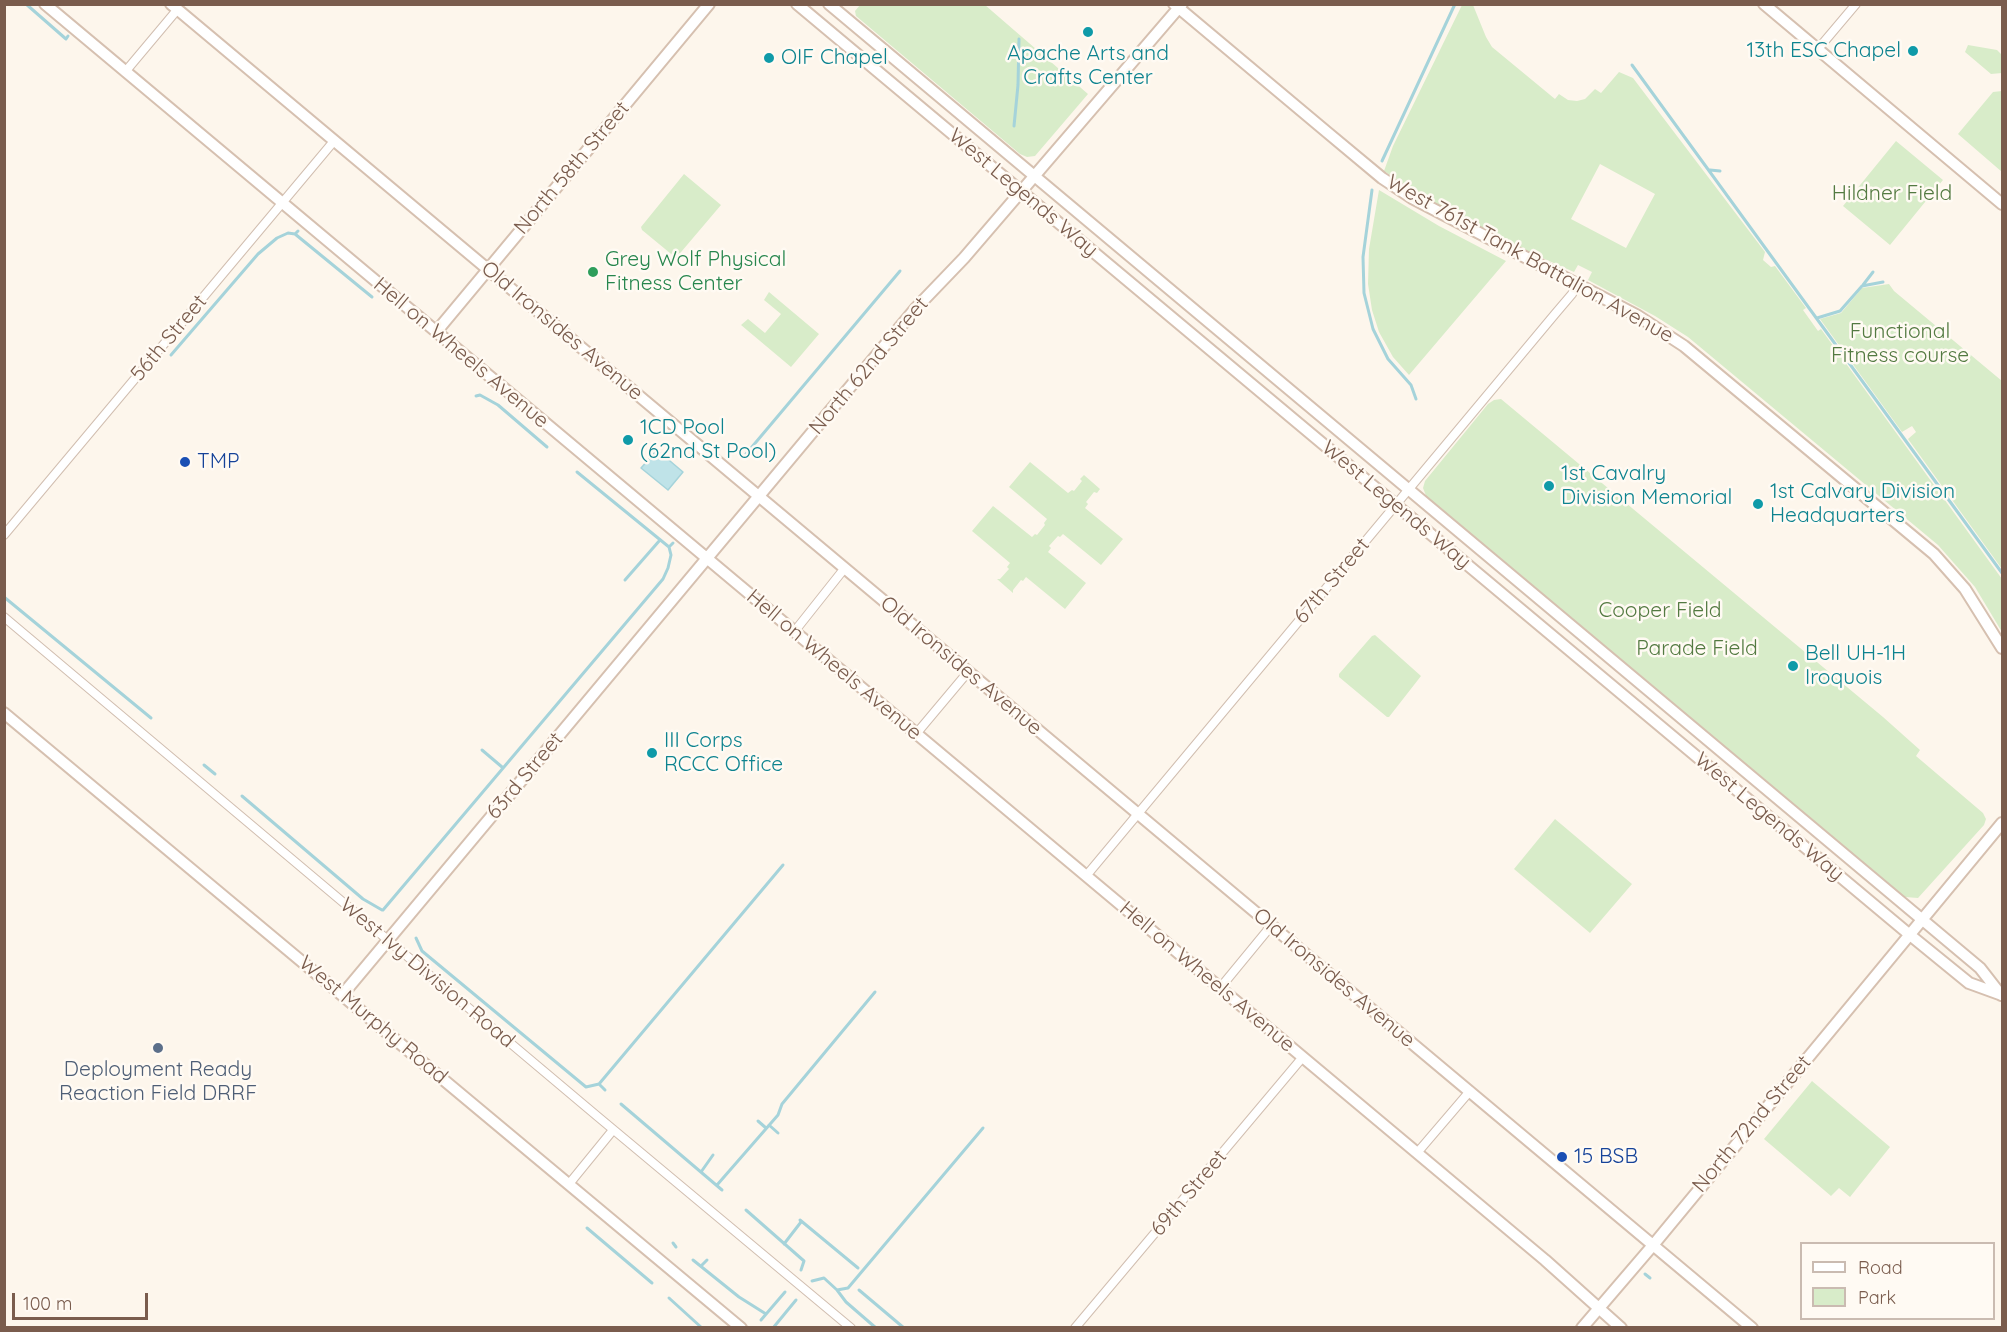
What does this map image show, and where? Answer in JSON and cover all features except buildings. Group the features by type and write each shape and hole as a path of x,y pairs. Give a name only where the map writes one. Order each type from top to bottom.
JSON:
{"street":[{"name":"Hell on Wheels Avenue","path":"45,4 1417,1153 1622,1328"},
{"name":"North 58th Street","path":"436,332 709,4"},
{"name":"West Legends Way","path":"796,4 1910,935 1969,983 2002,995"},
{"name":"West Legends Way","path":"828,4 1980,968 2002,995"},
{"path":"1764,4 2002,204"},
{"path":"1818,49 1856,4"},
{"name":"North 62nd Street","path":"708,559 916,308 964,258 1178,6"},
{"name":"West 761st Tank Battalion Avenue","path":"1178,6 1382,178 1442,215 1638,316 1684,346 1934,554 1965,589 2002,648"},
{"path":"125,72 174,7"},
{"name":"Old Ironsides Avenue","path":"174,7 1752,1328"},
{"name":"56th Street","path":"4,535 334,141"},
{"name":"67th Street","path":"1086,876 1566,301 1577,284"},
{"name":"63rd Street","path":"343,994 708,559"},
{"path":"794,632 844,569"},
{"name":"West Ivy Division Road","path":"4,617 851,1328"},
{"path":"916,734 968,672"},
{"name":"West Murphy Road","path":"4,713 741,1328"},
{"name":"North 72nd Street","path":"1582,1328 2002,823"},
{"path":"1220,988 1271,926"},
{"name":"69th Street","path":"1075,1328 1302,1058"},
{"path":"1417,1153 1470,1091"},
{"path":"569,1184 614,1130"}],"green space":[{"path":"860,5 985,5 1088,94 1035,156 1027,157 1020,154 856,16 855,11"},
{"path":"1462,5 1473,5 1492,47 1555,99 1559,94 1568,100 1577,101 1585,99 1595,89 1601,93 1619,72 1633,78 1765,252 1763,260 1771,267 1775,266 1806,308 1803,310 1818,331 1821,329 2002,579 2002,632 1975,587 1938,545 1688,337 1655,316 1588,280 1592,272 1578,265 1574,272 1513,245 1430,201 1384,171 1393,146","holes":["1600,164 1655,194 1626,248 1571,219"]},
{"path":"1968,45 1997,50 2002,55 2002,73 1991,74 1965,52"},
{"path":"2002,91 2002,172 1958,134 1993,92"},
{"name":"Hildner Field","path":"1896,141 1943,180 1890,245 1843,206"},
{"path":"684,174 721,205 676,258 641,227"},
{"path":"1379,190 1439,226 1506,261 1409,375 1393,357 1379,332 1372,310 1368,284 1369,249"},
{"name":"Functional Fitness course","path":"1889,284 1894,291 2002,381 2002,569 1908,439 1916,432 1912,426 1902,432 1820,319 1841,313 1862,288"},
{"path":"769,292 819,334 791,367 741,325 748,319 765,333 781,314 764,300"},
{"name":"Cooper Field","path":"1501,399 1883,717 1920,750 1916,756 1983,813 1986,819 1984,825 1918,898 1905,897 1427,498 1423,488 1425,481 1488,404"},
{"path":"1030,462 1068,493 1074,491 1084,475 1100,489 1097,493 1094,492 1086,502 1088,504 1085,508 1123,539 1101,565 1063,534 1049,546 1051,548 1048,552 1086,583 1065,609 1026,577 1023,581 1021,580 1013,593 997,579 1000,579 1009,569 1007,567 1010,563 972,531 993,506 1032,537 1037,535 1047,519 1009,487"},
{"path":"1375,635 1421,676 1389,717 1339,677 1339,674"},
{"path":"1555,819 1632,884 1590,933 1514,869"},
{"path":"1812,1081 1890,1147 1850,1197 1839,1188 1831,1196 1764,1139"}],"water":[{"path":"657,450 683,472 668,490 641,468"}],"waterway":[{"path":"26,4 66,39 68,36"},
{"path":"1382,161 1455,4"},
{"path":"1014,126 1019,39"},
{"path":"1632,65 2002,573"},
{"path":"1710,170 1720,171"},
{"path":"1372,190 1363,257 1364,293 1373,329 1388,359 1411,385 1416,399"},
{"path":"298,231 295,234 372,297"},
{"path":"171,355 258,254 277,238 288,233 295,234"},
{"path":"746,454 900,271"},
{"path":"1863,285 1873,272"},
{"path":"1817,318 1840,311 1862,286 1883,282"},
{"path":"476,396 480,395 498,405 547,447"},
{"path":"577,472 669,547 673,543"},
{"path":"625,580 660,540"},
{"path":"383,910 663,579 671,555 669,547"},
{"path":"4,597 151,718"},
{"path":"482,750 502,767"},
{"path":"204,765 215,774"},
{"path":"242,796 363,899 382,910"},
{"path":"605,1090 599,1084 783,865"},
{"path":"416,938 422,951 586,1087 599,1084"},
{"path":"717,1185 778,1115 782,1104 875,992"},
{"path":"621,1104 722,1190"},
{"path":"758,1121 766,1128"},
{"path":"769,1125 778,1133"},
{"path":"812,1281 824,1278 837,1290 848,1288 983,1128"},
{"path":"701,1172 713,1155"},
{"path":"746,1210 804,1261 801,1270"},
{"path":"784,1244 801,1222 800,1220 858,1268"},
{"path":"587,1228 652,1283"},
{"path":"673,1243 676,1247"},
{"path":"693,1260 739,1297 766,1314"},
{"path":"701,1266 707,1260"},
{"path":"1645,1274 1650,1278"},
{"path":"837,1290 846,1302 876,1328"},
{"path":"859,1290 904,1328"},
{"path":"761,1320 785,1292"},
{"path":"669,1298 702,1328"},
{"path":"773,1328 796,1300"}],"place":[{"name":"Apache Arts and Crafts Center","path":"1088,32"},
{"name":"13th ESC Chapel","path":"1913,51"},
{"name":"OIF Chapel","path":"769,58"},
{"name":"Grey Wolf Physical Fitness Center","path":"593,272"},
{"name":"1CD Pool (62nd St Pool)","path":"628,440"},
{"name":"TMP","path":"185,462"},
{"name":"1st Cavalry Division Memorial","path":"1549,486"},
{"name":"1st Calvary Division Headquarters","path":"1758,504"},
{"name":"Bell UH-1H Iroquois","path":"1793,666"},
{"name":"III Corps RCCC Office","path":"652,753"},
{"name":"Deployment Ready Reaction Field DRRF","path":"158,1048"},
{"name":"15 BSB","path":"1562,1157"}],"park label":[{"name":"Parade Field","path":"1697,649"}]}
